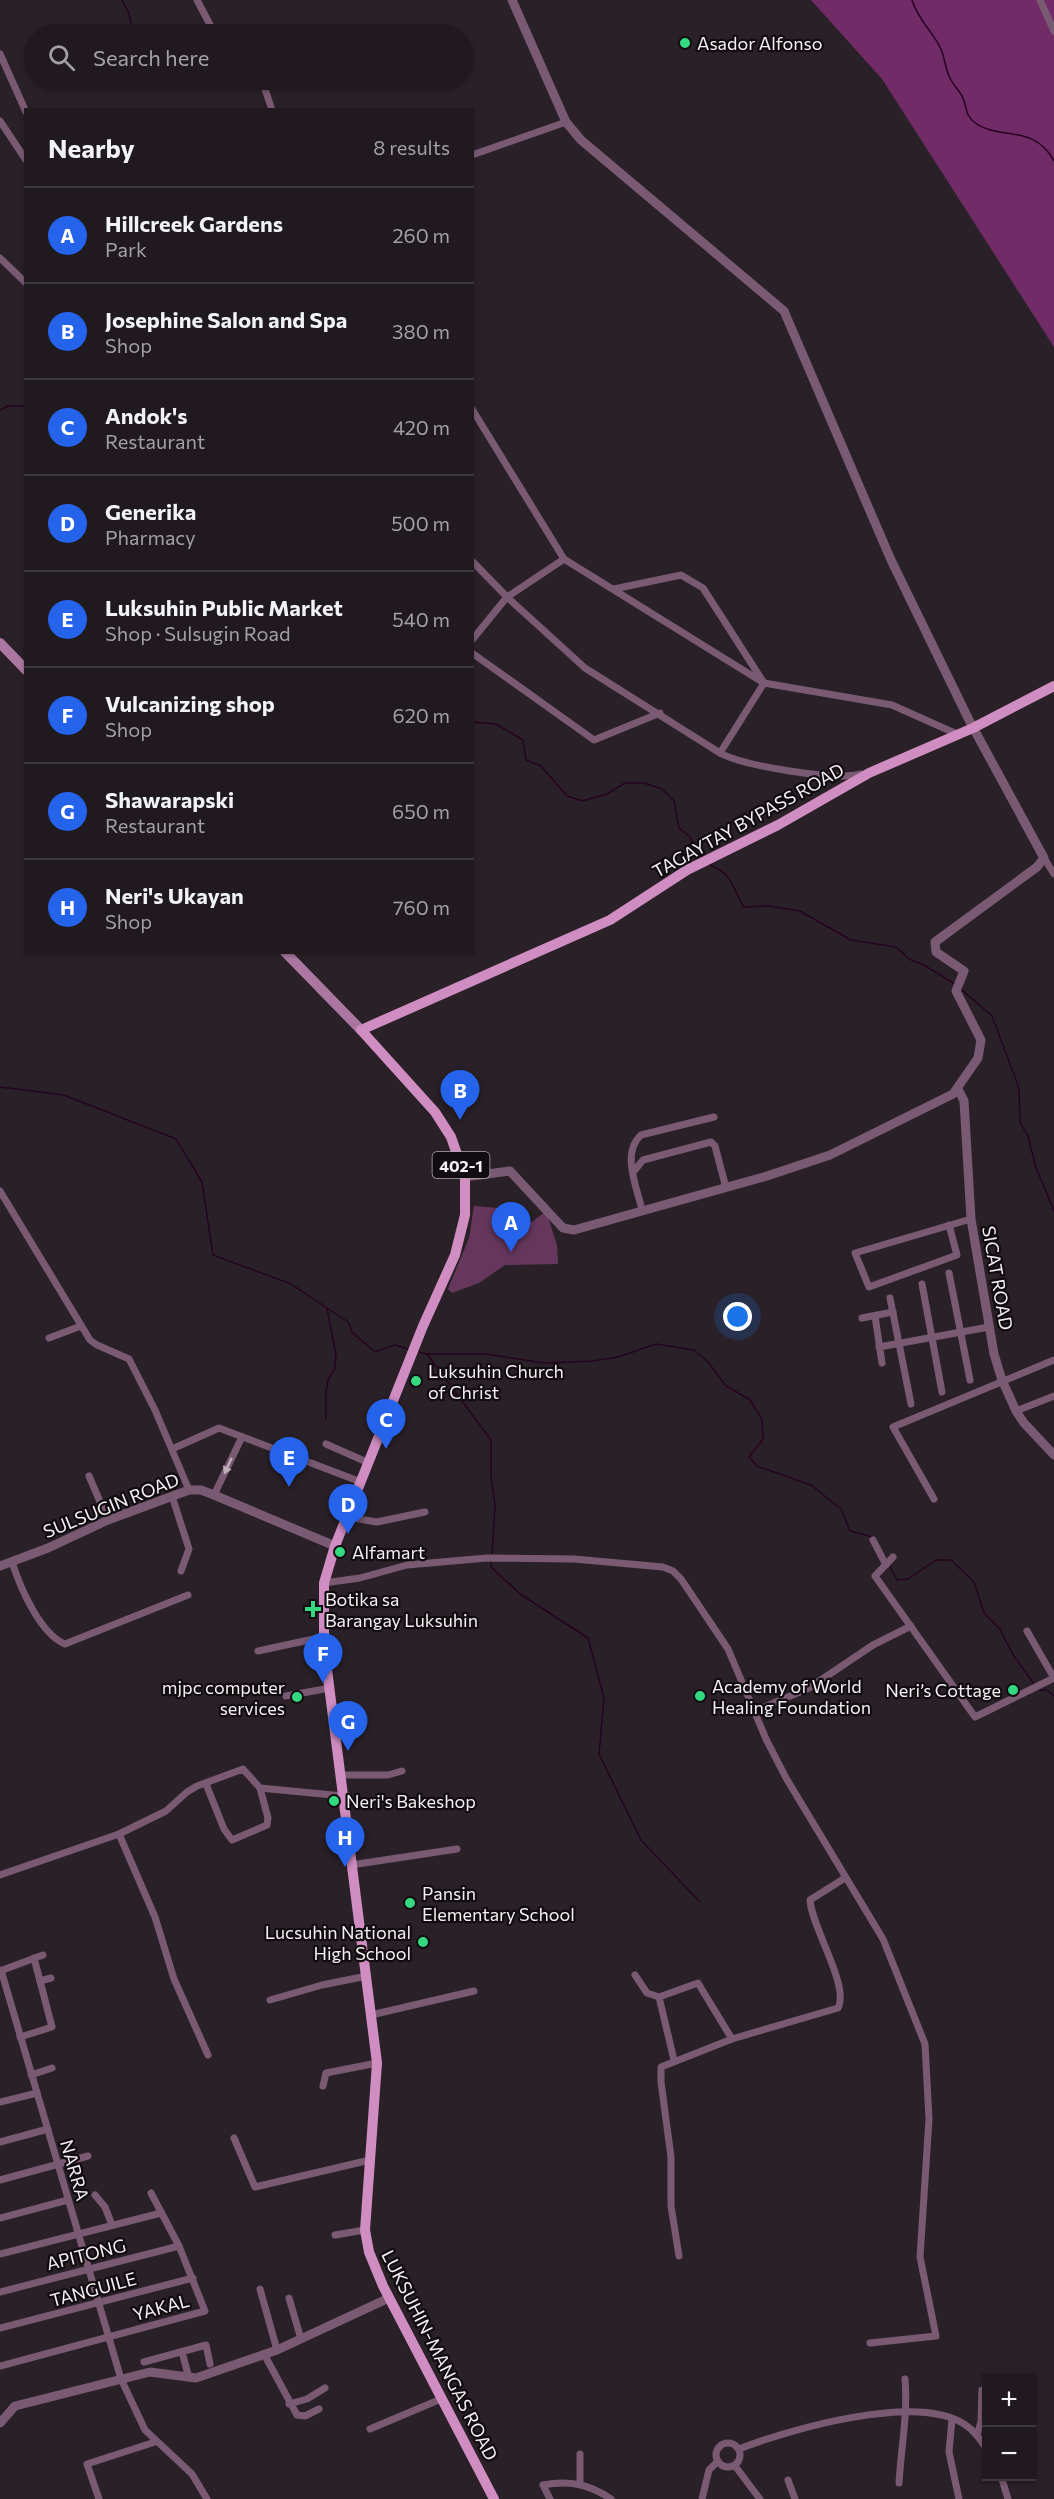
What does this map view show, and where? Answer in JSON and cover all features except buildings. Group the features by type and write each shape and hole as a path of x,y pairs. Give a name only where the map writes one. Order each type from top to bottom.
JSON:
{"main road":[{"path":"0,643 24,668"},
{"name":"TAGAYTAY BYPASS ROAD","path":"361,1030 610,920 687,870 778,825 868,772 973,728 1054,686"},
{"name":"LUKSUHIN-MANGAS ROAD","path":"287,954 361,1030 435,1112 451,1137 465,1177 465,1215 462,1236 423,1326 335,1546 324,1583 323,1637 377,2063 365,2230 369,2252 389,2298 494,2499"}],"street":[{"path":"197,0 210,24"},
{"path":"512,0 566,122 581,140 784,311 891,560 973,728 1054,874"},
{"path":"1040,0 1054,31"},
{"path":"0,54 24,108"},
{"path":"265,90 271,108"},
{"path":"0,121 24,157"},
{"path":"474,154 566,122"},
{"path":"0,258 24,281"},
{"path":"474,412 564,559 764,683 892,705 957,735"},
{"path":"474,638 507,597 564,559"},
{"path":"474,563 507,597 593,673 660,713 720,753 744,763 841,776 868,772"},
{"path":"614,590 681,575 687,576 703,588 764,683"},
{"path":"474,654 594,740 660,713"},
{"path":"720,753 764,683"},
{"path":"465,1177 502,1171 514,1173 562,1228 568,1230 726,1188 847,1148 953,1094 978,1058 981,1040 956,991 965,975 961,967 936,952 936,942 1037,867 1044,858"},
{"name":"SICAT ROAD","path":"958,1089 964,1101 971,1219 989,1327 1002,1380 1023,1423 1054,1455"},
{"path":"642,1210 631,1146 641,1135 714,1118"},
{"path":"634,1171 643,1160 711,1142 715,1146 726,1188"},
{"path":"0,1191 81,1326 97,1346 129,1359 189,1490"},
{"path":"949,1226 957,1255 869,1287 855,1253 971,1219"},
{"path":"949,1272 969,1380"},
{"path":"922,1284 942,1392"},
{"path":"890,1298 911,1404"},
{"path":"862,1318 893,1312"},
{"path":"875,1316 882,1364"},
{"path":"49,1338 81,1326"},
{"path":"879,1347 989,1327"},
{"path":"934,1499 893,1427 1054,1360"},
{"path":"1016,1410 1054,1396"},
{"path":"172,1449 219,1428 362,1482"},
{"path":"214,1495 242,1437"},
{"path":"326,1444 369,1462"},
{"path":"89,1476 108,1520"},
{"name":"SULSUGIN ROAD","path":"0,1566 108,1520 189,1490 201,1490 335,1546"},
{"path":"172,1496 189,1549 181,1571"},
{"path":"347,1517 377,1522 425,1512"},
{"path":"873,1540 886,1565"},
{"path":"893,1557 875,1576 975,1717 1054,1678 1027,1630"},
{"path":"324,1583 360,1578 408,1565 487,1558 598,1561 673,1571 728,1649 781,1768 883,1939 925,2044 929,2119 920,2257 936,2336 870,2343"},
{"path":"12,1562 19,1585 45,1626 65,1644 188,1594"},
{"path":"755,1711 809,1688 873,1645 911,1626"},
{"path":"258,1651 323,1637"},
{"path":"286,1696 330,1688"},
{"path":"0,1875 119,1834 166,1811 186,1792 243,1769 260,1788 268,1818 267,1825 232,1840 224,1829 206,1784"},
{"path":"341,1775 388,1775 402,1771"},
{"path":"260,1788 343,1796"},
{"path":"119,1834 156,1917 174,1979 208,2055"},
{"path":"351,1865 457,1849"},
{"path":"679,2256 671,2206 671,2157 661,2082 662,2067 674,2060 732,2039 838,2008 841,2002 835,1975 810,1900 845,1878"},
{"path":"0,1970 43,1955"},
{"path":"20,2037 52,2027 34,1958"},
{"name":"NARRA","path":"0,1970 121,2379 145,2430 155,2442 192,2474 207,2499"},
{"path":"635,1975 648,1993 659,1997 698,1983 732,2039"},
{"path":"270,2000 322,1985 367,1976"},
{"path":"40,1981 51,1978"},
{"path":"371,2015 474,1991"},
{"path":"659,1997 674,2060"},
{"path":"323,2086 326,2073 377,2063"},
{"path":"32,2074 52,2068"},
{"path":"0,2102 37,2093"},
{"path":"0,2142 48,2129"},
{"path":"234,2138 255,2187 370,2160"},
{"path":"0,2180 88,2156"},
{"name":"YAKAL","path":"0,2366 205,2311 179,2246 151,2193"},
{"path":"96,2195 105,2207 112,2225"},
{"path":"0,2218 68,2200"},
{"path":"0,2254 160,2212"},
{"path":"335,2235 365,2230"},
{"name":"APITONG","path":"0,2292 179,2246"},
{"name":"TANGUILE","path":"0,2328 193,2278"},
{"path":"260,2289 277,2350"},
{"path":"289,2298 301,2339"},
{"path":"0,2423 15,2406 158,2372 189,2378 264,2355 389,2298"},
{"path":"144,2362 206,2345 210,2364"},
{"path":"182,2352 189,2378"},
{"path":"264,2355 293,2412 301,2416 319,2409"},
{"path":"154,2359 158,2372"},
{"path":"899,2483 900,2452 907,2413 905,2379"},
{"path":"289,2404 307,2398 325,2388"},
{"path":"977,2435 981,2422 982,2390"},
{"path":"370,2429 441,2399"},
{"path":"739,2449 798,2430 858,2416 907,2413 952,2419 977,2435 982,2442"},
{"path":"952,2419 949,2452 959,2499"},
{"path":"99,2499 87,2464 155,2442"},
{"path":"732,2443 739,2449 740,2460 735,2466 727,2468 718,2462 717,2449 724,2444 732,2443"},
{"path":"580,2454 580,2483"},
{"path":"702,2499 709,2470 718,2462"},
{"path":"735,2466 760,2499"},
{"path":"788,2480 795,2499"},
{"path":"1003,2481 1008,2499"},
{"path":"550,2499 543,2485 559,2482 580,2483 611,2499"}],"shaded area":[{"path":"811,0 1054,0 1054,347 882,79"},
{"path":"474,1206 499,1208 532,1222 546,1211 557,1245 558,1264 505,1265 479,1283 452,1293 448,1289 469,1238"}],"waterway":[{"path":"122,0 129,13 131,24"},
{"path":"912,0 917,13 940,47 948,74 962,95 971,119 984,128 1016,134 1036,142 1046,149 1054,161"},
{"path":"0,410 8,406 24,406"},
{"path":"474,722 496,724 523,740 526,760 541,766 567,796 582,801 607,794 625,783 644,783 662,789 674,801 679,828 689,836 703,858"},
{"path":"710,865 728,877 744,907 769,906 800,911 851,940 896,947 909,959 922,964 955,984"},
{"path":"961,989 992,1016 1019,1088 1020,1122 1028,1136 1036,1168 1054,1211"},
{"path":"0,1087 64,1095 176,1139 202,1182 213,1255 291,1284 348,1322 352,1332 375,1352 395,1345 408,1349"},
{"path":"326,1419 328,1380 335,1368 336,1355 327,1309"},
{"path":"427,1354 486,1354 544,1363 593,1361 618,1357 656,1344 694,1350 708,1362 725,1385 750,1400 762,1419 763,1439 749,1457 757,1466 811,1485 841,1509 850,1531 873,1537"},
{"path":"419,1352 427,1354 491,1440 491,1475 495,1506 492,1556"},
{"path":"889,1565 897,1580 908,1579 936,1560 951,1560 974,1582 984,1613 1000,1629 1012,1653 1034,1684"},
{"path":"491,1561 491,1567 520,1594 588,1638 604,1698 599,1754 641,1840 699,1901"},
{"path":"1040,1690 1047,1690 1054,1696"}],"place":[{"name":"Asador Alfonso","path":"685,43"},
{"name":"Josephine Salon and Spa","path":"460,1120"},
{"name":"Hillcreek Gardens","path":"511,1252"},
{"name":"Luksuhin Church of Christ","path":"416,1381"},
{"name":"Andok's","path":"386,1449"},
{"name":"Luksuhin Public Market","path":"289,1487"},
{"name":"Generika","path":"348,1534"},
{"name":"Alfamart","path":"340,1552"},
{"name":"Botika sa Barangay Luksuhin","path":"313,1609"},
{"name":"Vulcanizing shop","path":"323,1683"},
{"name":"Neri’s Cottage","path":"1013,1690"},
{"name":"Academy of World Healing Foundation","path":"700,1696"},
{"name":"mjpc computer services","path":"297,1697"},
{"name":"Shawarapski","path":"348,1751"},
{"name":"Neri's Bakeshop","path":"334,1801"},
{"name":"Neri's Ukayan","path":"345,1867"},
{"name":"Pansin Elementary School","path":"410,1903"},
{"name":"Lucsuhin National High School","path":"423,1942"}]}
